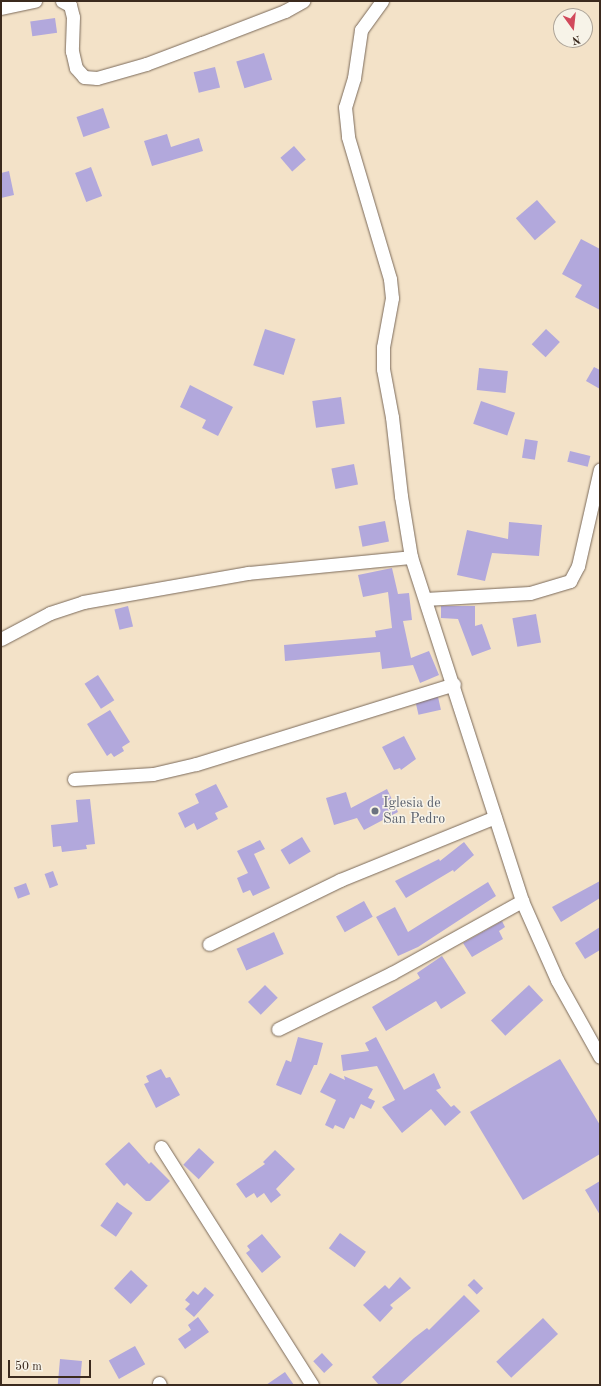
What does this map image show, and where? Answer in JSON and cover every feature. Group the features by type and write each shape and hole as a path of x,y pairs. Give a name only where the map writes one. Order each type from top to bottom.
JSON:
{"street":[{"path":"1,8 36,1"},
{"path":"62,1 70,5 73,17 72,51 76,68 84,77 97,78 146,64 285,11 303,1"},
{"path":"382,1 361,30 354,78 345,107 348,136 390,279 392,298 383,347 383,369 392,417 401,496 411,557 454,684 522,901 557,980 600,1057"},
{"path":"425,599 530,593 570,581 578,566 600,469"},
{"path":"1,639 50,613 83,602 248,573 411,557"},
{"path":"74,779 153,774 196,764 454,684"},
{"path":"209,944 340,880 495,817"},
{"path":"278,1029 392,973 522,901"},
{"path":"161,1147 312,1385"}],"building":[{"path":"55,18 57,33 32,36 30,21"},
{"path":"264,53 272,80 244,88 236,61"},
{"path":"215,67 220,87 199,93 194,72"},
{"path":"103,108 110,128 83,137 77,117"},
{"path":"167,134 171,147 199,138 203,151 152,166 144,141"},
{"path":"294,146 306,160 292,171 280,158"},
{"path":"91,167 102,196 86,202 75,173"},
{"path":"9,171 14,195 1,198 1,173"},
{"path":"537,200 556,222 535,240 516,218"},
{"path":"581,239 600,249 600,310 575,297 582,285 562,274"},
{"path":"265,329 295,339 284,375 253,365"},
{"path":"546,329 560,342 546,357 532,344"},
{"path":"594,367 600,370 600,389 586,381"},
{"path":"479,368 508,371 506,393 477,390"},
{"path":"190,385 233,407 218,436 202,428 206,420 180,407"},
{"path":"341,397 345,424 316,428 312,401"},
{"path":"481,401 515,413 507,435 473,424"},
{"path":"525,439 538,441 535,460 522,458"},
{"path":"570,451 590,456 588,467 567,462"},
{"path":"354,464 358,485 335,489 331,468"},
{"path":"385,521 389,542 363,547 358,526"},
{"path":"509,522 542,525 539,556 492,553 485,581 457,575 467,530 508,539"},
{"path":"392,568 398,594 409,593 412,620 403,621 411,658 429,651 439,675 420,683 413,665 382,669 380,652 285,661 284,645 376,637 375,631 392,628 388,592 363,597 358,575"},
{"path":"128,606 133,626 119,630 114,609"},
{"path":"441,606 475,606 475,626 482,624 491,649 472,656 458,619 441,618"},
{"path":"536,614 541,643 517,647 512,618"},
{"path":"98,675 114,700 101,709 85,684"},
{"path":"438,697 441,710 419,715 416,702"},
{"path":"110,710 130,742 122,747 124,751 114,757 111,753 107,756 87,724"},
{"path":"404,736 416,759 401,770 400,768 394,770 382,747"},
{"path":"216,784 228,807 215,813 218,819 197,830 194,823 185,828 178,813 199,803 195,794"},
{"path":"387,789 398,812 364,830 357,818 334,825 326,798 346,792 351,808"},
{"path":"90,799 95,844 86,845 87,849 62,852 61,846 53,847 51,825 78,822 76,800"},
{"path":"302,837 311,852 289,864 281,850"},
{"path":"260,840 265,849 254,854 270,888 253,896 250,890 243,893 237,878 248,873 237,851"},
{"path":"464,842 474,855 454,872 453,870 406,898 395,881 439,859 440,861"},
{"path":"53,871 58,885 50,888 45,874"},
{"path":"600,881 600,898 561,922 552,907"},
{"path":"488,882 496,896 418,947 398,956 376,917 395,907 408,932"},
{"path":"26,883 30,894 18,899 14,887"},
{"path":"364,901 373,917 345,932 336,917"},
{"path":"502,921 505,927 499,931 503,939 472,957 463,943"},
{"path":"600,927 600,950 585,959 575,943"},
{"path":"274,932 284,954 246,971 237,949"},
{"path":"442,956 466,993 441,1009 436,1001 386,1031 372,1007 420,978 417,973"},
{"path":"265,985 278,998 261,1015 248,1002"},
{"path":"529,985 543,1000 505,1036 491,1020"},
{"path":"298,1037 323,1043 317,1065 314,1065 301,1095 276,1085 286,1060 291,1062"},
{"path":"376,1037 404,1090 434,1073 441,1088 436,1090 451,1107 454,1105 461,1112 445,1126 431,1109 402,1133 382,1107 395,1100 377,1066 343,1071 341,1055 369,1051 365,1043"},
{"path":"560,1059 600,1125 600,1154 523,1200 470,1112"},
{"path":"161,1069 166,1078 170,1077 180,1095 156,1108 144,1084 149,1082 146,1076"},
{"path":"330,1073 345,1080 344,1076 373,1089 368,1098 375,1101 371,1109 361,1104 354,1119 350,1117 344,1129 335,1125 333,1129 325,1125 336,1100 320,1092"},
{"path":"129,1142 149,1164 151,1162 170,1181 150,1201 146,1201 127,1183 124,1186 105,1164"},
{"path":"199,1148 214,1162 199,1179 183,1165"},
{"path":"275,1150 295,1169 276,1189 281,1195 271,1203 264,1193 257,1198 254,1193 246,1198 236,1184 265,1164 263,1162"},
{"path":"600,1181 600,1215 585,1190"},
{"path":"117,1202 133,1213 116,1237 100,1226"},
{"path":"340,1233 366,1252 355,1267 329,1248"},
{"path":"262,1234 281,1257 262,1273 246,1253 250,1250 247,1246"},
{"path":"131,1270 148,1286 131,1304 114,1288"},
{"path":"400,1277 411,1288 390,1305 393,1308 380,1322 363,1305 385,1285 389,1289"},
{"path":"474,1279 483,1288 477,1295 468,1285"},
{"path":"205,1287 214,1295 194,1317 185,1309 190,1304 185,1300 193,1291 198,1295"},
{"path":"464,1295 480,1311 399,1385 379,1385 372,1377 414,1338 427,1328 429,1330"},
{"path":"198,1317 209,1332 185,1349 178,1339 191,1330 188,1325"},
{"path":"543,1318 558,1334 511,1378 496,1362"},
{"path":"135,1346 145,1364 119,1379 109,1361"},
{"path":"322,1353 333,1365 324,1373 313,1361"},
{"path":"60,1359 82,1361 80,1385 58,1385"},
{"path":"285,1372 294,1385 266,1385"}],"place":[{"name":"Iglesia de San Pedro","path":"375,811"}]}
